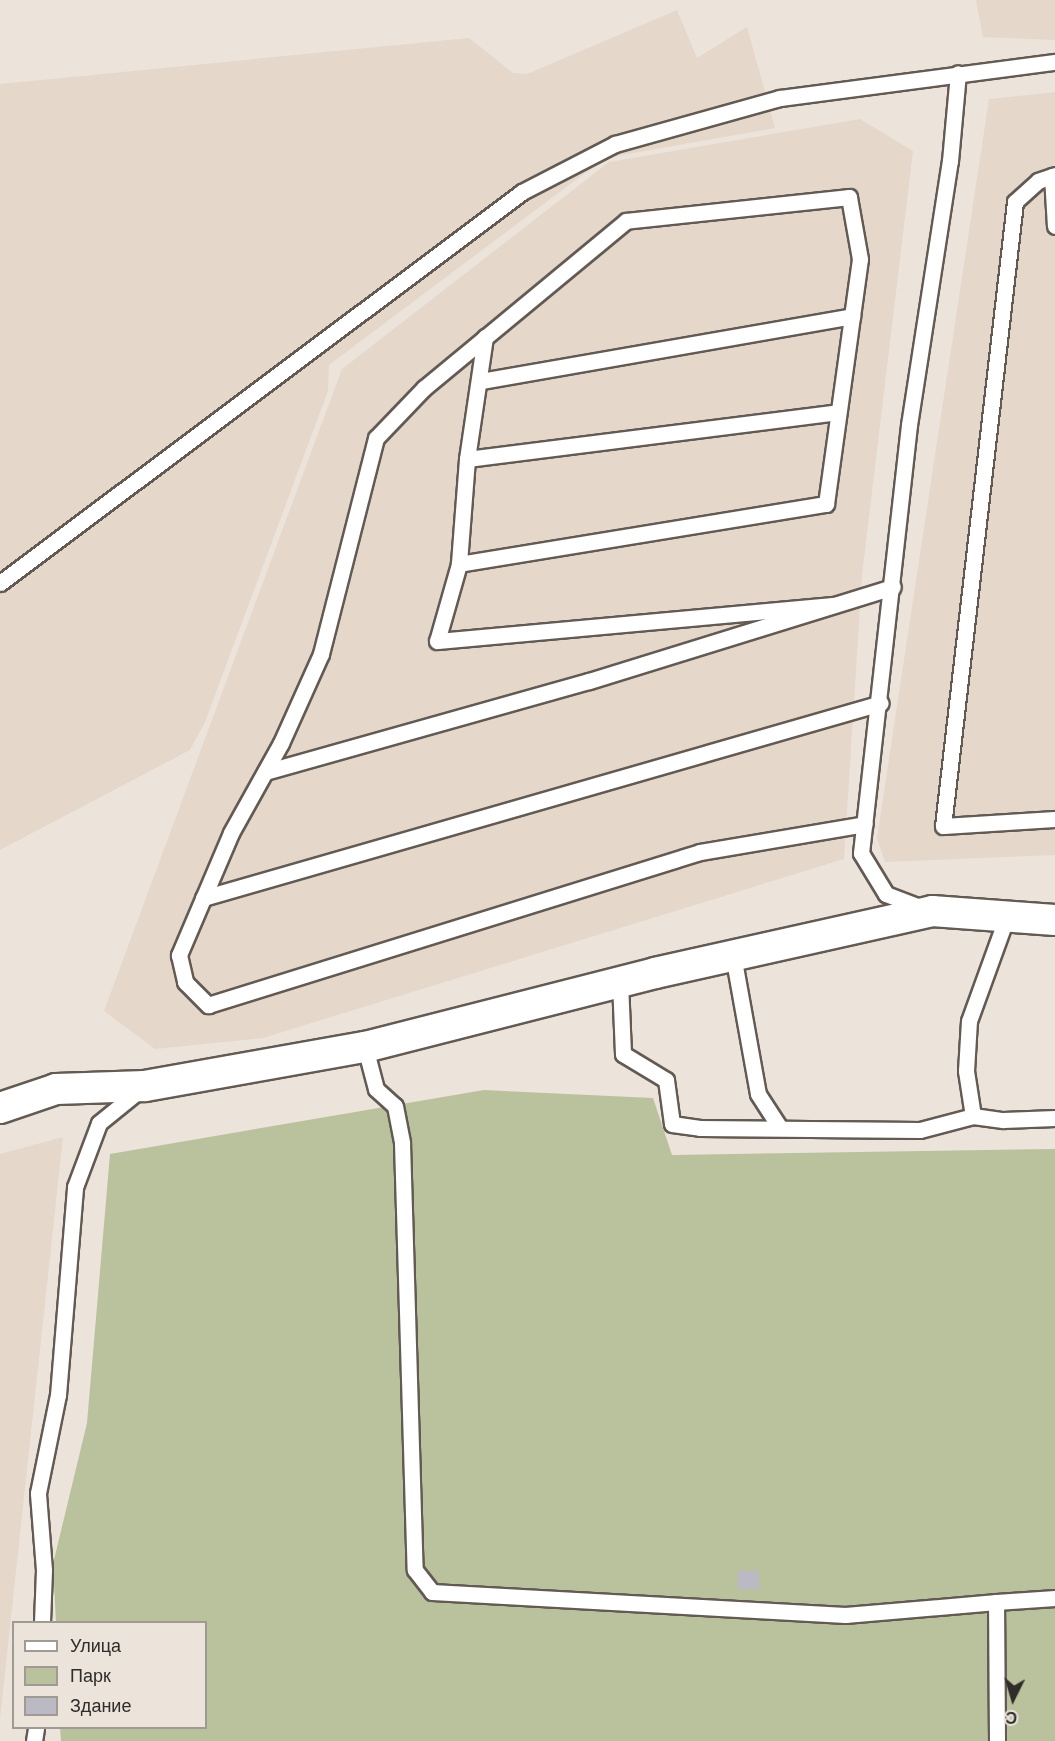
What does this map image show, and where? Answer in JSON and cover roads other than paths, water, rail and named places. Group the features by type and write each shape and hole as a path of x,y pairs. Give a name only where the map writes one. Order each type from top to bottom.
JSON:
{"street":[{"path":"0,1108 56,1089 145,1086 364,1047 620,982 932,911 1055,920"}],"lane":[{"path":"0,583 522,192 615,144 780,98 1055,62"},
{"path":"932,911 886,894 861,854 881,703 909,425 950,161 958,73"},
{"path":"1055,226 1054,175 1038,181 1015,202 942,826 1055,819"},
{"path":"459,564 826,504 860,259 849,197 626,221 424,388 376,438 321,654 265,772 231,833 179,955 185,982 208,1005 700,852 865,824"},
{"path":"481,381 852,316"},
{"path":"485,337 481,381 467,459 459,564 437,641 833,605"},
{"path":"467,459 838,412"},
{"path":"265,772 589,681 893,587"},
{"path":"203,898 881,703"},
{"path":"973,1116 966,1071 969,1021 1007,916"},
{"path":"733,955 758,1094 779,1126"},
{"path":"620,982 623,1054 666,1080 672,1124 700,1128 779,1126 920,1130 973,1116 1004,1120 1055,1118"},
{"path":"364,1047 376,1089 395,1106 402,1143 415,1570 432,1592 845,1615 1055,1599"},
{"path":"42,1621 44,1570 38,1492 58,1395 75,1186 99,1123 145,1086"},
{"path":"996,1602 997,1741"}]}
